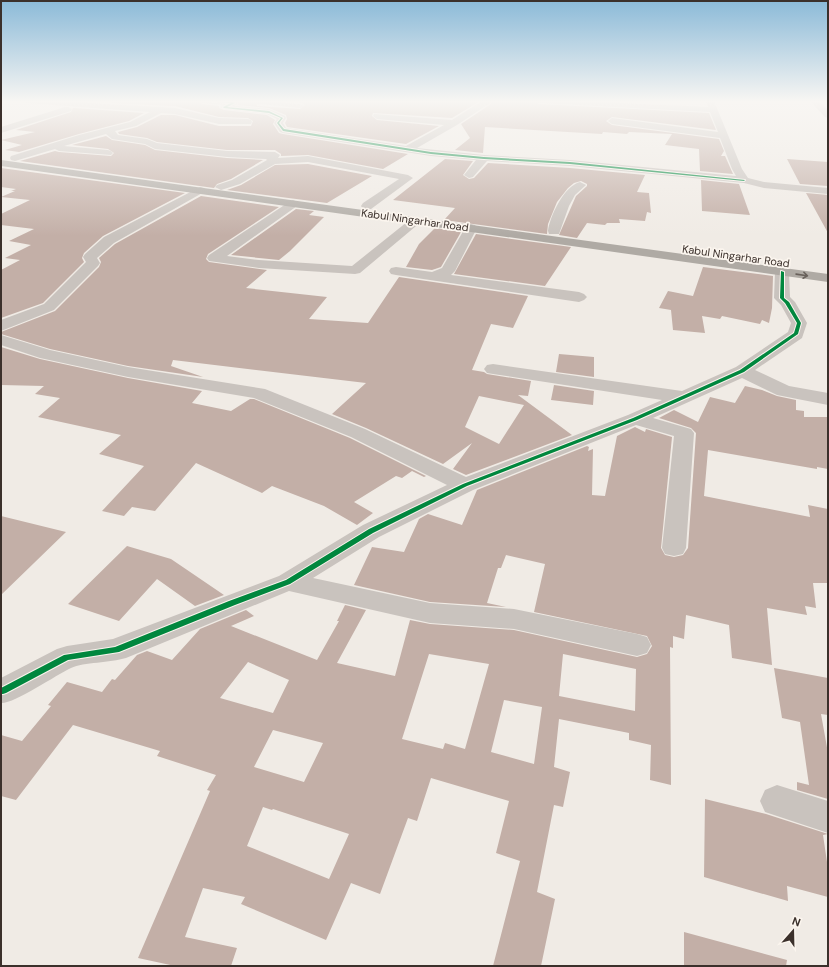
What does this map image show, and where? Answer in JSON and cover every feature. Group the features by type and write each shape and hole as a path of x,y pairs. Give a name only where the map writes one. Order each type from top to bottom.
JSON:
{"highway":[{"name":"Kabul Ningarhar Road","path":"1,156 828,269"},
{"name":"Kabul Ningarhar Road","path":"1,163 828,278"}],"street":[{"path":"15,158 52,146"},
{"path":"156,146 273,158 308,159 408,178 367,206"},
{"path":"392,146 484,158 570,163 744,180 764,185 828,191"},
{"path":"408,149 413,146"},
{"path":"728,146 737,169 744,180"},
{"path":"49,147 108,153"},
{"path":"221,187 236,182 282,151"},
{"path":"469,175 484,158"},
{"path":"554,231 554,224 566,201 576,187 580,185"},
{"path":"1,326 49,307 93,263 90,257 109,240 200,190"},
{"path":"293,204 214,258 259,264 354,270 416,221"},
{"path":"433,276 448,271 471,228"},
{"path":"396,271 579,297"},
{"path":"3,691 67,657 116,650 232,602 288,582 371,531 465,485 635,419 742,371 796,334 799,323 788,302 782,298 782,272"},
{"path":"1,340 46,354 128,372 258,393 358,433 465,485"},
{"path":"493,369 683,397"},
{"path":"742,371 784,391 828,398"},
{"path":"635,419 684,433 674,548"},
{"path":"288,582 430,613 514,619 637,644"},
{"path":"777,801 828,817"}],"building":[{"path":"18,146 39,146 19,152 5,150"},
{"path":"82,146 147,146 155,150 227,158 263,160 231,179 217,184 214,188 20,161 55,151 111,156 114,153 108,149"},
{"path":"193,146 359,146 408,154 383,169 308,155 281,156 281,154 275,150 227,150"},
{"path":"460,146 484,146 483,153 455,150"},
{"path":"675,146 722,146 724,151 721,156 725,156 733,174 700,171 699,149"},
{"path":"445,159 473,161 463,175 469,179 474,178 488,163 570,168 645,175 637,192 649,193 651,213 647,212 645,221 619,219 620,223 607,223 605,225 587,223 577,238 559,235 576,196 587,186 587,184 581,181 574,183 568,188 557,202 548,224 547,234 444,220 455,208 393,200"},
{"path":"787,159 828,162 828,186 800,184"},
{"path":"308,164 372,176 327,203 227,190 241,185 275,165"},
{"path":"1,168 185,193 103,236 84,253 82,258 84,262 43,303 1,318 1,270 20,260 5,258 31,245 9,241 34,229 1,225 1,214 30,200 1,197 15,191 11,191 16,189 1,187"},
{"path":"701,180 739,184 750,215 702,211"},
{"path":"806,193 828,195 828,233"},
{"path":"201,196 279,207 208,254 206,259 209,262 267,270 246,288 327,297 309,319 368,323 399,277 528,296 513,328 491,324 472,370 531,381 528,396 518,395 572,435 466,475 453,469 472,443 443,464 332,414 366,383 173,360 171,366 203,377 128,366 50,349 1,334 1,332 55,311 99,267 101,262 99,258 115,244","holes":["479,396 524,405 499,444 465,427"]},
{"path":"296,209 314,211 309,215 324,217 279,260 231,255"},
{"path":"435,228 461,232 441,267 432,270 406,267 419,244"},
{"path":"476,234 571,247 545,286 454,274"},
{"path":"703,267 773,276 772,308 769,323 762,320 760,324 722,316 720,319 702,316 705,333 673,330 671,310 659,308 668,291 693,296"},
{"path":"1,347 40,359 128,378 202,391 192,403 231,411 250,399 254,399 350,438 426,476 424,477 412,471 402,478 396,476 354,502 373,513 357,525 324,506 272,486 262,493 196,463 155,511 132,507 124,516 102,511 144,466 99,454 121,435 38,417 60,398 35,394 44,386 1,385"},
{"path":"559,354 594,357 594,377 556,372"},
{"path":"554,385 594,391 593,405 551,400"},
{"path":"745,386 796,400 796,410 804,411 804,417 828,417 828,469 817,467 817,469 708,450 704,496 810,517 808,505 828,509 828,583 813,583 816,608 805,606 807,615 767,608 772,665 732,658 729,625 686,615 684,639 673,636 673,648 670,647 671,785 650,780 651,745 629,740 629,733 559,719 554,767 570,772 563,807 554,805 537,892 555,899 541,966 493,966 520,861 496,853 509,801 431,778 417,821 408,818 380,894 351,883 326,940 241,904 245,897 203,888 185,937 237,948 231,966 175,966 138,958 210,791 207,790 216,775 157,756 160,751 73,725 16,800 1,796 1,735 22,741 51,706 48,705 67,682 102,692 112,679 115,680 137,655 147,651 172,660 200,629 246,610 254,616 231,626 317,660 339,621 337,621 345,605 366,610 337,663 395,676 410,620 430,624 514,630 637,657 647,654 652,646 647,636 534,612 545,564 506,555 501,568 498,568 487,603 506,607 430,602 354,585 372,547 404,552 419,519 428,514 462,525 477,490 587,446 589,447 588,451 593,449 592,495 605,496 617,436 635,427 645,432 646,429 672,437 661,548 665,555 674,557 683,555 688,548 696,433 691,428 659,418 674,410 698,422 710,397 735,403","holes":["429,654 489,664 465,749 445,743 443,749 402,739","563,654 636,669 635,711 559,696","248,662 289,680 273,713 220,698","504,700 542,707 534,764 491,752","273,730 323,743 304,782 254,767","263,807 349,834 329,879 247,846"]},
{"path":"1,516 66,532 1,595"},
{"path":"127,546 171,559 224,595 195,606 157,579 119,621 68,604"},
{"path":"774,668 828,678 828,715 821,714 828,753 828,799 797,790 797,782 809,785 800,722 782,718"},
{"path":"705,799 766,814 828,834 823,835 828,863 828,897 787,886 788,901 704,877"},
{"path":"684,932 787,960 786,966 684,966"}],"cycle path":[{"path":"387,146 431,153 570,163 744,180"},
{"path":"3,691 67,657 116,650 288,582 371,531 465,485 635,419 742,371 796,334 799,323 787,302 782,298 782,272"}]}
